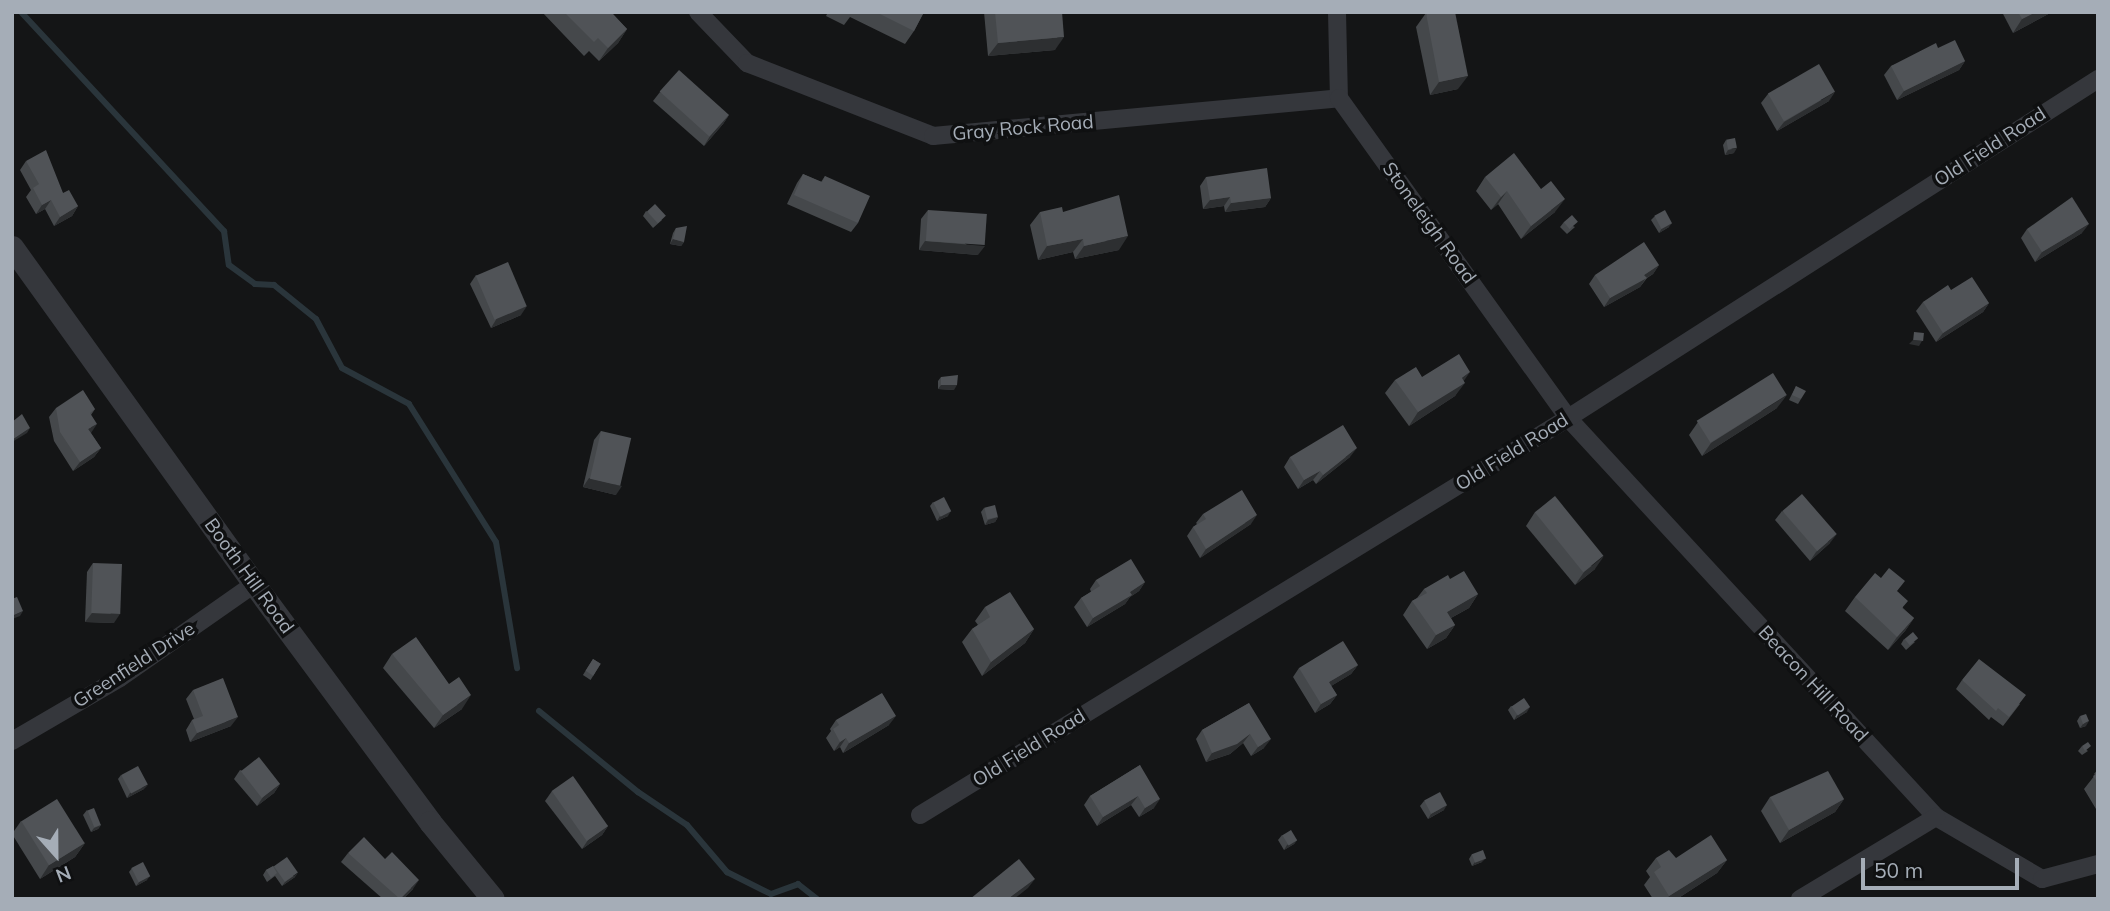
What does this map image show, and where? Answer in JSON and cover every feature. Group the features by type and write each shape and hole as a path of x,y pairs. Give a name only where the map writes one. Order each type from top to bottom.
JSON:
{"street":[{"name":"Gray Rock Road","path":"698,12 747,63 933,136 1339,98"},
{"path":"1337,12 1339,98"},
{"name":"Old Field Road","path":"920,815 1568,418 2098,79"},
{"name":"Stoneleigh Road","path":"1339,98 1568,418"},
{"name":"Booth Hill Road","path":"12,247 254,584 430,822 493,899"},
{"name":"Beacon Hill Road","path":"1568,418 1936,817 2042,879 2098,864"},
{"name":"Greenfield Drive","path":"12,741 120,678 254,584"},
{"path":"1800,899 1936,817"}],"building":[{"path":"564,12 611,12 627,29 608,48 598,38 594,42"},
{"path":"876,12 924,12 914,31"},
{"path":"995,12 1062,12 1064,37 998,43"},
{"path":"1455,12 1468,76 1439,82 1426,13"},
{"path":"2018,12 2036,12 2022,19"},
{"path":"1955,40 1965,61 1904,91 1891,66 1936,43 1938,48"},
{"path":"1819,64 1835,92 1784,121 1768,94"},
{"path":"679,70 729,115 709,136 660,92"},
{"path":"1735,138 1737,148 1728,150 1726,140"},
{"path":"46,150 63,193 69,190 78,206 60,217 51,200 42,205 33,188 39,184 26,161"},
{"path":"1514,153 1541,189 1551,181 1565,199 1531,226 1507,191 1501,197 1485,177"},
{"path":"1267,168 1271,198 1231,203 1230,197 1210,200 1206,177"},
{"path":"803,174 822,182 825,176 870,196 858,223 794,195"},
{"path":"1119,195 1128,236 1084,246 1083,239 1047,246 1040,212 1062,207 1063,212"},
{"path":"2072,197 2089,224 2042,252 2027,229"},
{"path":"655,204 666,216 658,223 647,212"},
{"path":"928,210 987,214 985,245 926,241"},
{"path":"1665,210 1672,223 1661,229 1654,216"},
{"path":"1572,215 1578,222 1570,229 1564,222"},
{"path":"687,226 684,242 673,239 676,228"},
{"path":"1644,242 1659,265 1644,275 1647,278 1610,298 1595,275"},
{"path":"508,262 527,306 495,320 476,276"},
{"path":"1972,277 1989,303 1943,333 1923,302 1948,285 1951,290"},
{"path":"1914,332 1924,333 1923,341 1913,340"},
{"path":"1459,354 1470,372 1462,378 1465,383 1418,412 1395,380 1416,367 1422,377"},
{"path":"1773,373 1787,395 1710,443 1697,421"},
{"path":"958,375 957,385 941,385 941,377"},
{"path":"1796,386 1806,391 1801,399 1792,395"},
{"path":"83,390 95,409 90,413 97,424 88,429 101,448 80,462 60,432 56,408"},
{"path":"22,414 30,428 12,440 12,422"},
{"path":"1343,425 1357,448 1323,475 1320,471 1304,480 1290,457"},
{"path":"601,431 631,438 620,486 590,479"},
{"path":"1242,490 1257,515 1206,549 1193,527 1206,519 1203,514"},
{"path":"1802,494 1837,534 1817,551 1782,511"},
{"path":"1555,496 1603,556 1583,572 1535,512"},
{"path":"944,497 951,511 941,517 933,502"},
{"path":"995,505 998,517 987,519 984,508"},
{"path":"1131,559 1145,582 1130,592 1132,595 1093,618 1081,598 1100,586 1096,580"},
{"path":"93,563 122,564 120,614 91,613"},
{"path":"1889,568 1905,581 1897,591 1908,601 1902,608 1914,618 1897,637 1855,597 1875,573 1881,578"},
{"path":"1464,571 1478,594 1447,612 1455,625 1436,635 1412,601 1427,593 1424,589 1448,575 1450,579"},
{"path":"1010,592 1034,629 991,662 972,629 990,617 985,607"},
{"path":"17,597 23,611 12,616 12,599"},
{"path":"1913,632 1918,638 1910,645 1905,639"},
{"path":"416,637 449,684 459,677 471,695 443,715 392,654"},
{"path":"1343,641 1358,665 1329,682 1337,695 1321,704 1299,668"},
{"path":"593,659 601,664 593,676 586,671"},
{"path":"1979,659 2026,695 2009,717 1998,708 1996,711 1962,680"},
{"path":"223,678 238,717 197,733 192,720 203,716 193,690"},
{"path":"882,693 896,716 849,743 846,738 840,742 833,729 839,725 836,720"},
{"path":"1524,698 1530,707 1518,716 1512,706"},
{"path":"1249,703 1271,739 1258,747 1250,734 1237,744 1212,753 1202,730"},
{"path":"2086,714 2089,721 2083,724 2080,716"},
{"path":"2088,742 2091,746 2085,751 2082,746"},
{"path":"259,757 280,784 262,798 241,771"},
{"path":"1140,765 1160,799 1145,808 1138,796 1103,817 1090,796"},
{"path":"138,766 148,785 131,793 121,775"},
{"path":"1828,771 1844,799 1789,830 1770,797"},
{"path":"573,776 608,826 587,841 552,791"},
{"path":"1440,792 1447,805 1431,814 1424,800"},
{"path":"57,799 85,843 49,865 21,821"},
{"path":"94,808 101,825 94,827 88,811"},
{"path":"1291,830 1297,840 1289,845 1282,835"},
{"path":"1711,835 1727,860 1669,896 1654,872 1661,867 1656,858 1669,850 1676,858"},
{"path":"364,837 385,859 392,852 419,880 400,899 348,853"},
{"path":"1483,850 1486,858 1475,863 1472,854"},
{"path":"287,857 298,873 285,882 274,866"},
{"path":"1019,859 1035,879 1008,899 970,899"},
{"path":"143,862 150,876 139,882 131,868"},
{"path":"273,866 277,873 271,878 266,870"}],"waterway":[{"path":"21,12 224,231 229,265 255,284 274,285 316,319 342,368 409,404 496,542 517,668"},
{"path":"539,711 638,792 687,825 727,872 771,894 798,884 817,899"}]}
